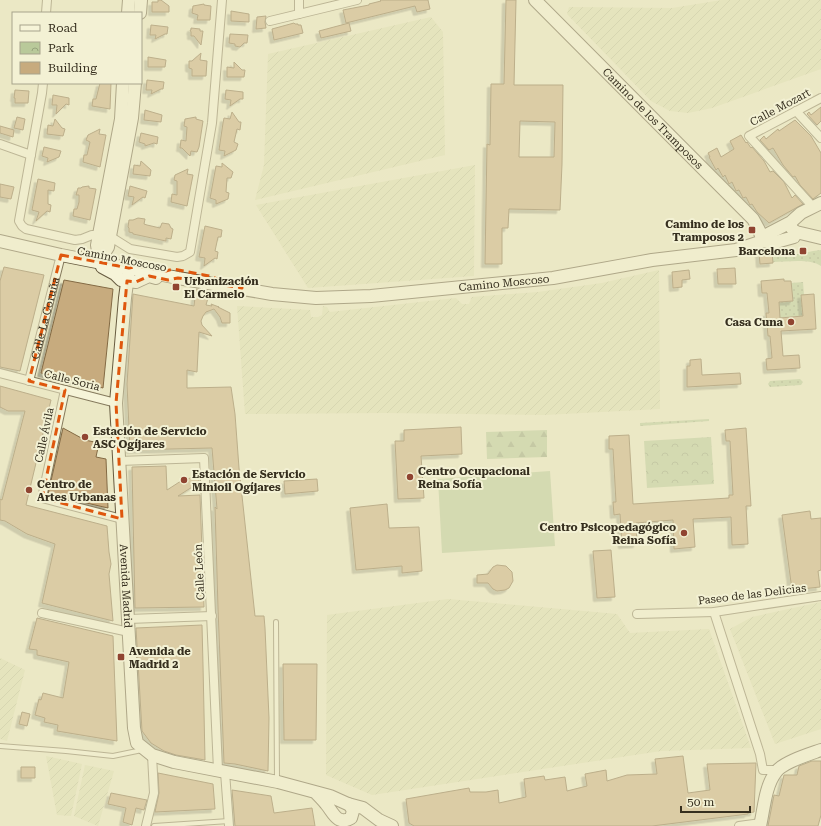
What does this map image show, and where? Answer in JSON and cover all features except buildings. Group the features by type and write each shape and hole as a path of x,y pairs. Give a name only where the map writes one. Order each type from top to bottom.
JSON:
{"street":[{"path":"46,12 47,0"},
{"path":"128,12 129,0"},
{"path":"140,12 141,0"},
{"path":"43,84 19,221 22,226 26,229 76,240 92,235 111,237 130,249 177,257 182,256 190,252 212,123 222,0"},
{"path":"299,0 299,14"},
{"path":"270,21 357,0"},
{"name":"Camino de los Tramposos","path":"535,0 753,219 763,241"},
{"path":"113,261 101,255 97,245 120,119 124,84"},
{"path":"43,251 54,248 92,257 101,255 108,247 132,118 135,84"},
{"name":"Calle Mozart","path":"817,205 749,136 821,98"},
{"path":"796,111 821,138"},
{"path":"0,144 31,155"},
{"name":"Camino Moscoso","path":"0,241 61,255 113,261 272,294 316,298 371,296 552,278 652,260 736,250 763,241 768,234 797,225 801,213 817,205"},
{"path":"797,225 821,238"},
{"name":"Camino Moscoso","path":"0,234 101,255"},
{"path":"61,255 67,260 105,268 121,280 127,281 136,282 149,276 168,280 175,273"},
{"name":"Calle La Coruña","path":"29,381 61,255"},
{"name":"Camino Moscoso","path":"113,261 129,268 175,273"},
{"name":"Avenida Madrid","path":"129,268 116,403 134,728 138,743 148,752"},
{"name":"Calle Soria","path":"0,373 116,403"},
{"name":"Calle Ávila","path":"65,390 42,498 122,519"},
{"name":"Calle León","path":"119,461 204,458 221,771 229,823"},
{"name":"Paseo de las Delicias","path":"637,614 714,612 821,596"},
{"path":"714,612 760,754 763,770 776,770 797,758 821,750"},
{"path":"42,613 129,632"},
{"path":"128,619 212,616"},
{"path":"146,826 154,793 148,752 174,762 278,782 330,796 363,808 379,820 392,826"},
{"path":"739,826 760,825 769,783 776,770"},
{"path":"315,792 327,805 334,819 336,820 342,822 379,820"},
{"path":"334,819 335,805 339,802 347,803 353,811 349,821"}],"lane":[{"path":"276,622 278,782"},
{"path":"0,746 113,756 148,752"},
{"path":"154,826 229,823"}],"highlighted area":[{"path":"61,255 129,268 138,266 166,271 173,269 209,276 242,288 178,278 168,280 149,276 136,282 127,281 116,403 122,519 42,498 65,390 29,381"}],"green space":[{"path":"722,0 821,0 821,69 712,108 688,113 670,111 651,101 567,14 569,7 672,8"},
{"path":"431,17 443,32 445,155 255,200 264,165 268,54"},
{"path":"475,165 474,276 308,288 256,205"},
{"path":"821,250 821,266 804,261 773,262 772,254 800,254"},
{"path":"659,270 660,409 544,415 385,413 245,414 237,306 310,310 311,317 318,317 322,315 323,306 327,307 330,312 456,298 462,304 469,304 472,297 538,292 602,283"},
{"path":"803,282 804,295 801,295 803,316 780,318 779,302 791,301 791,283"},
{"path":"800,379 803,382 801,385 770,387 768,384 770,381"},
{"path":"709,419 709,421 640,426 640,423"},
{"path":"547,430 547,457 487,459 486,432"},
{"path":"711,437 714,484 647,488 644,441"},
{"path":"550,471 555,546 442,553 438,479"},
{"path":"448,599 617,614 630,633 709,629 751,748 661,751 372,795 326,775 327,615"},
{"path":"821,602 821,729 775,744 730,629 752,617"},
{"path":"0,658 25,670 7,741 0,739"},
{"path":"46,756 82,764 71,816 57,815"},
{"path":"85,765 114,771 98,826 74,816"}],"place":[{"name":"Camino de los Tramposos 2","path":"752,230"},
{"name":"Barcelona","path":"803,251"},
{"name":"Urbanización El Carmelo","path":"176,287"},
{"name":"Casa Cuna","path":"791,322"},
{"name":"Estación de Servicio ASC Ogíjares","path":"85,437"},
{"name":"Centro Ocupacional Reina Sofía","path":"410,477"},
{"name":"Estación de Servicio Minioil Ogíjares","path":"184,480"},
{"name":"Centro de Artes Urbanas","path":"29,490"},
{"name":"Centro Psicopedagógico Reina Sofía","path":"684,533"},
{"name":"Avenida de Madrid 2","path":"121,657"}]}
